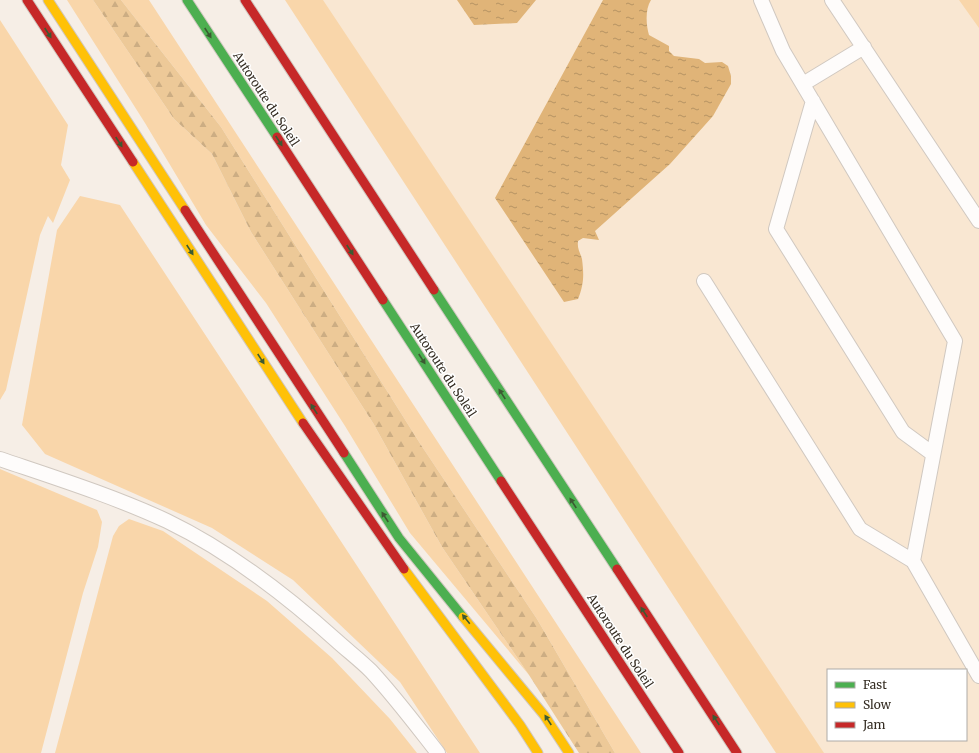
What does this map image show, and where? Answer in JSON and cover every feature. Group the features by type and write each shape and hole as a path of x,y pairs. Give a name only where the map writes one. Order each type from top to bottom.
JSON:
{"main road":[{"path":"27,0 318,446 388,548 520,725 538,753"},
{"path":"48,0 399,538 544,715 569,753"},
{"name":"Autoroute du Soleil","path":"187,0 679,753"},
{"path":"245,0 737,753"}],"lane":[{"path":"761,0 783,51 955,341 913,561"},
{"path":"832,0 979,221"},
{"path":"803,84 864,47"},
{"path":"813,101 776,229 903,432 933,454"},
{"path":"704,281 860,529 913,561 979,676"},
{"path":"0,459 120,500 168,522 204,541 241,565 302,610 370,670 400,704 438,753"}],"shaded area":[{"path":"67,0 93,0 174,119 212,154 251,232 373,423 442,547 529,675 410,533 345,426 266,303 206,225 145,123"},
{"path":"121,0 149,0 641,753 615,753 537,619 421,445 221,127"},
{"path":"285,0 323,0 824,753 776,753"},
{"path":"309,0 979,0 979,753 807,753"},
{"path":"959,0 979,0 979,28"},
{"path":"0,20 68,125 61,165 70,180 53,223 48,216 40,235 6,390 0,400"},
{"path":"80,196 120,205 480,753 447,753 400,682 293,580 212,528 45,454 22,425 57,230"},
{"path":"0,469 97,510 102,522 98,547 83,593 41,753 0,753"},
{"path":"129,519 163,531 267,601 332,658 390,719 417,753 55,753 113,536 119,526"}],"green space":[{"path":"93,0 121,0 221,127 421,445 537,619 615,753 579,753 529,675 442,547 373,423 251,232 212,154 174,119"}],"water":[{"path":"457,0 536,0 517,23 474,25"},
{"path":"603,0 651,0 647,17 649,35 669,46 669,51 674,56 699,59 705,63 722,62 728,66 731,76 731,84 713,116 670,164 595,231 599,240 583,238 578,241 583,270 581,289 578,299 564,302 495,198"}],"traffic: fast":[{"path":"187,0 277,137"},
{"path":"434,290 617,569"},
{"path":"383,300 501,481"},
{"path":"344,453 399,538 463,617"}],"traffic: slow":[{"path":"48,0 185,210"},
{"path":"133,162 303,423"},
{"path":"404,569 520,725 538,753"},
{"path":"463,617 544,715 569,753"}],"traffic: jam":[{"path":"27,0 133,162"},
{"path":"245,0 434,290"},
{"path":"277,137 383,300"},
{"path":"185,210 344,453"},
{"path":"303,423 404,569"},
{"path":"501,481 679,753"},
{"path":"617,569 737,753"}]}
